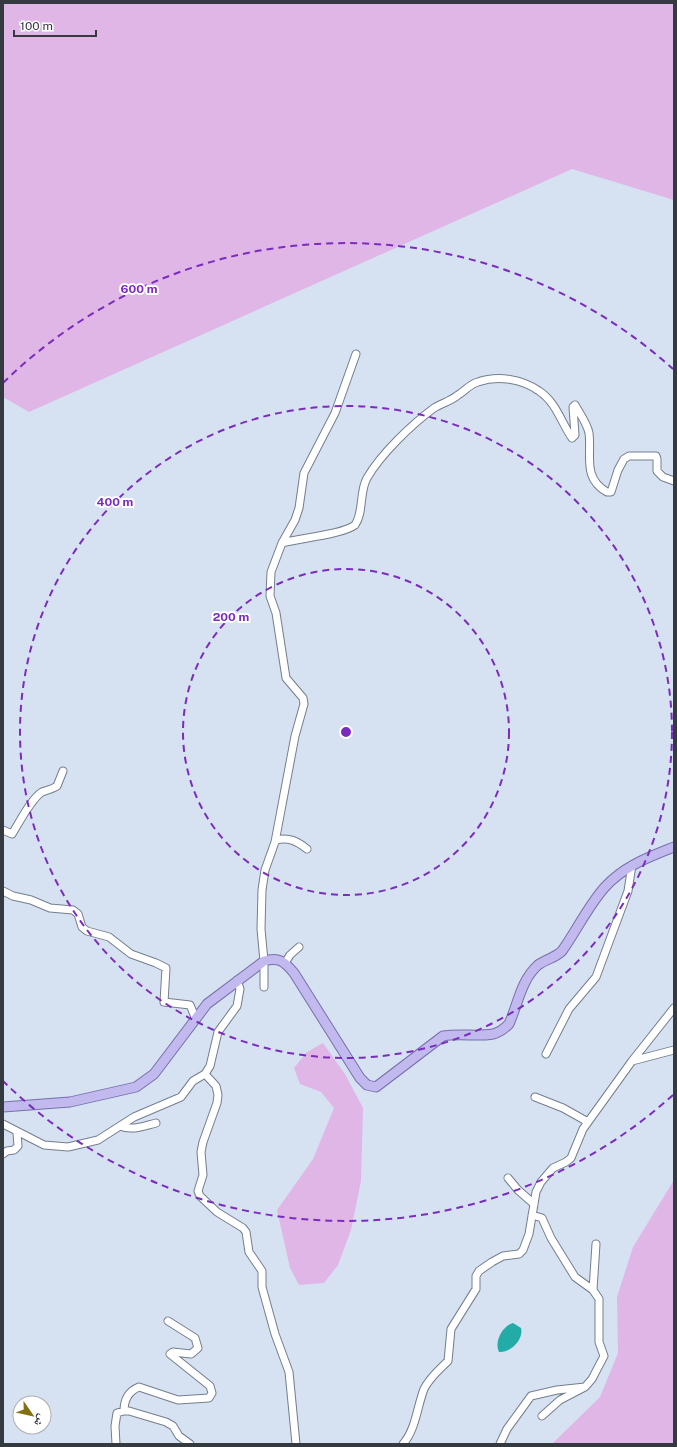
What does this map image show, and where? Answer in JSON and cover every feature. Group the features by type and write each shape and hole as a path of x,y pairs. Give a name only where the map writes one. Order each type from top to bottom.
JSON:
{"main road":[{"path":"3,1107 70,1102 136,1088 154,1074 195,1017 207,1004 264,961 275,959 285,963 294,973 360,1078 367,1085 376,1087 443,1036 454,1034 494,1034 504,1029 509,1024 530,972 546,960 558,955 562,951 604,888 632,865 646,857 674,847"}],"street":[{"path":"264,987 264,961 261,928 262,890 265,870 276,840 295,736 304,704 303,698 286,678 276,613 270,596 271,572 282,543 295,520 299,508 304,474 335,413 356,354"},
{"path":"282,543 304,537 333,533 354,525 358,518 363,487 367,478 393,445 436,407 458,395 473,384 482,381 509,379 538,390 553,404 572,438 575,435 573,407 576,405 589,433 589,468 596,481 607,492 611,492 620,464 629,456 656,456 657,471 663,476 674,481"},
{"path":"3,830 12,834 35,798 57,786 63,771"},
{"path":"276,840 285,838 297,841 307,849"},
{"path":"546,1054 569,1009 596,977 628,891 632,865"},
{"path":"3,890 13,896 31,900 50,908 74,910 78,914 82,927 86,931 109,937 131,954 166,968 164,1002 190,1005 195,1017"},
{"path":"285,963 290,955 299,947"},
{"path":"3,1124 44,1145 59,1147 86,1144 98,1140 134,1117 181,1097 193,1081 205,1074 213,1057 218,1032 237,1006 240,989 237,980"},
{"path":"403,1444 411,1430 424,1389 431,1376 448,1361 451,1329 476,1289 476,1276 479,1271 503,1256 519,1254 523,1250 541,1182 553,1168 571,1158 588,1122 632,1061 674,1008"},
{"path":"632,1061 674,1050"},
{"path":"205,1074 216,1086 218,1095 217,1103 203,1142 201,1152 203,1176 198,1191 200,1196 217,1212 243,1228 246,1232 249,1252 262,1271 262,1287 275,1334 289,1372 296,1444"},
{"path":"535,1097 563,1108 588,1122"},
{"path":"120,1126 126,1129 156,1123"},
{"path":"3,1154 7,1151 14,1150 18,1146 18,1133"},
{"path":"508,1178 518,1190 534,1204"},
{"path":"532,1215 542,1218 551,1238 575,1277 593,1290 599,1299 599,1342 604,1356 592,1379 585,1387 560,1400 542,1416"},
{"path":"593,1290 596,1244"},
{"path":"124,1411 124,1404 127,1398 132,1390 139,1387 178,1400 209,1398 212,1393 210,1386 170,1354 173,1352 191,1354 198,1348 195,1338 168,1320"},
{"path":"500,1444 507,1429 531,1396 557,1390 585,1387"},
{"path":"116,1444 115,1426 117,1413 124,1411 166,1422 173,1426 179,1436 190,1444"}],"shaded area":[{"path":"3,3 674,3 674,200 572,169 29,412 3,397"},
{"path":"323,1043 345,1074 363,1108 361,1181 351,1230 338,1265 324,1283 299,1285 290,1268 277,1210 313,1159 334,1108 321,1092 300,1084 294,1068 307,1052"},
{"path":"674,1180 674,1444 552,1444 600,1397 618,1353 617,1297 633,1247"},
{"path":"513,1323 521,1328 521,1337 512,1348 504,1352 499,1352 498,1339 505,1327"}]}
